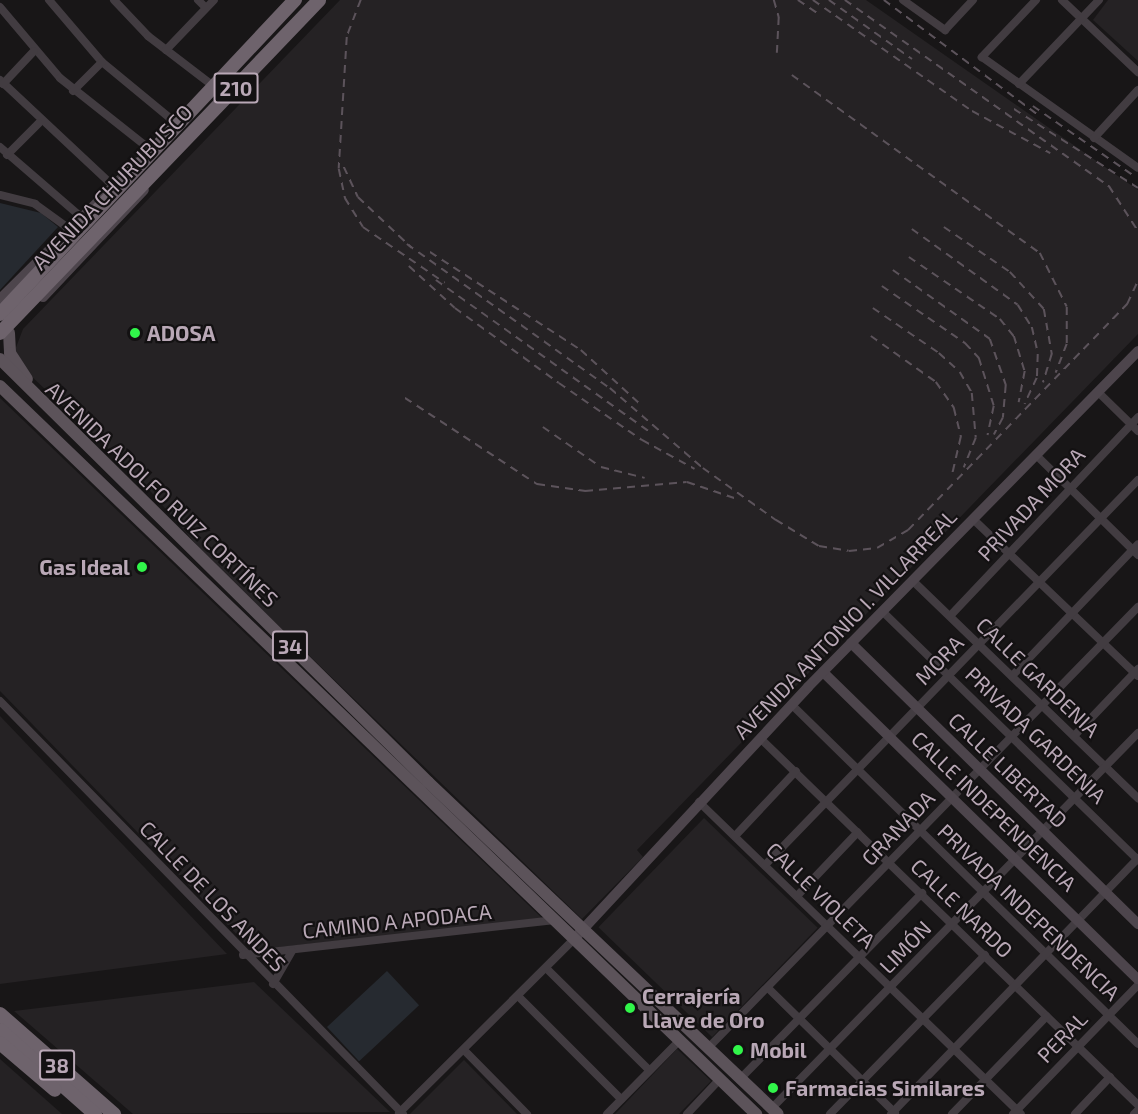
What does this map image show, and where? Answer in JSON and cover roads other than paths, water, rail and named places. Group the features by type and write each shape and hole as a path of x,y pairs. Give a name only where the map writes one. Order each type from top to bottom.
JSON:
{"highway":[{"name":"AVENIDA CHURUBUSCO","path":"3,336 319,0"},
{"name":"AVENIDA CHURUBUSCO","path":"0,314 73,230 148,156 293,1"},
{"name":"38","path":"0,1014 114,1114"},
{"path":"0,1030 95,1114"},
{"path":"0,1043 82,1114"}],"main road":[{"name":"AVENIDA CHURUBUSCO","path":"304,17 325,0"},
{"path":"3,336 10,353 24,375 153,502 190,548"},
{"name":"AVENIDA ADOLFO RUIZ CORTÍNES","path":"0,359 190,548 584,929"},
{"name":"AVENIDA ADOLFO RUIZ CORTÍNES","path":"0,386 555,920"},
{"name":"34","path":"555,920 756,1114"},
{"name":"34","path":"584,929 775,1111"}],"street":[{"path":"49,0 102,62 177,123"},
{"path":"114,0 166,50 212,86"},
{"path":"198,0 206,8"},
{"path":"166,50 214,0"},
{"path":"903,0 945,30 973,0"},
{"path":"1036,0 982,57 1138,168"},
{"path":"1062,0 1138,72"},
{"path":"1019,84 1099,0"},
{"path":"0,7 34,51 73,91 148,156 111,184 80,216 73,230 0,300"},
{"path":"34,51 2,82 39,123 111,184"},
{"path":"73,91 102,62"},
{"path":"1094,138 1138,90"},
{"path":"7,155 39,123"},
{"path":"0,147 45,190 80,216"},
{"path":"3,336 131,207 153,175"},
{"path":"35,204 45,190"},
{"path":"0,195 35,204 73,230"},
{"name":"AVENIDA ANTONIO I. VILLARREAL","path":"574,939 699,802 823,672 1138,351"},
{"path":"1098,392 1138,431"},
{"name":"PRIVADA MORA","path":"950,616 1138,417"},
{"path":"1012,676 1136,550 1036,455"},
{"name":"MORA","path":"765,866 1041,583 1138,480"},
{"path":"974,520 1103,643 1137,672 1074,736"},
{"name":"CALLE GARDENIA","path":"913,581 1138,797"},
{"name":"GRANADA","path":"709,1047 1138,607"},
{"name":"PRIVADA GARDENIA","path":"883,612 1138,859"},
{"name":"CALLE LIBERTAD","path":"851,644 1138,924"},
{"name":"CALLE INDEPENDENCIA","path":"823,672 1138,979"},
{"name":"CALLE DE LOS ANDES","path":"0,701 243,955 400,1113"},
{"name":"PRIVADA INDEPENDENCIA","path":"792,705 1138,1044"},
{"name":"LIMÓN","path":"775,1111 831,1049 1138,733"},
{"name":"CALLE NARDO","path":"760,738 1138,1105"},
{"path":"735,836 796,771"},
{"name":"CALLE VIOLETA","path":"699,802 860,956 1017,1113"},
{"path":"797,896 858,832"},
{"path":"768,988 894,1113 1138,859"},
{"path":"741,1078 922,893"},
{"name":"CAMINO A APODACA","path":"243,955 555,920"},
{"path":"400,1113 574,939"},
{"path":"273,984 292,951"},
{"path":"830,1114 985,955"},
{"path":"546,968 649,1070"},
{"name":"PERAL","path":"1017,1113 1138,986"},
{"path":"518,996 621,1099"},
{"path":"952,1114 1047,1016"},
{"path":"607,1114 680,1040"},
{"path":"464,1050 527,1114"},
{"path":"1075,1114 1110,1077"},
{"path":"691,1113 720,1079"},
{"path":"1134,1114 1138,1110"}],"railway":[{"path":"361,0 347,37 339,169 345,198 363,227 445,283"},
{"path":"774,0 779,17 777,53"},
{"path":"798,0 820,15"},
{"path":"813,0 972,111 1050,153"},
{"path":"829,0 912,59"},
{"path":"845,0 1109,186 1138,231"},
{"path":"884,0 1037,114"},
{"path":"792,75 1040,253 1067,307 1067,344 1056,373"},
{"path":"1033,106 1137,178"},
{"path":"1014,109 1138,188"},
{"path":"344,167 358,197 412,248"},
{"path":"944,227 1010,272 1044,309 1052,354 1043,383"},
{"path":"912,229 1018,305 1032,327 1038,354 1037,378 1025,404"},
{"path":"407,244 610,388 703,468 776,520 819,546 849,551 877,548 908,530 1127,304 1138,280"},
{"path":"430,252 581,350 639,403"},
{"path":"909,257 1000,319 1014,336 1025,371 1019,402"},
{"path":"409,266 455,308 559,383 642,440 695,469"},
{"path":"893,270 990,339 1006,385 1003,418 994,435"},
{"path":"436,280 651,433"},
{"path":"882,286 965,343 979,358 994,406 988,435"},
{"path":"873,308 939,353 960,372 972,393 976,438 964,468"},
{"path":"871,336 936,382 954,408 961,437 952,476"},
{"path":"405,398 537,484 585,491 687,482 737,499"},
{"path":"543,427 601,467 645,478"}],"place":[{"name":"ADOSA","path":"135,333"},
{"name":"Gas Ideal","path":"142,567"},
{"name":"Cerrajería Llave de Oro","path":"630,1008"},
{"name":"Mobil","path":"738,1050"},
{"name":"Farmacias Similares","path":"773,1088"}]}
